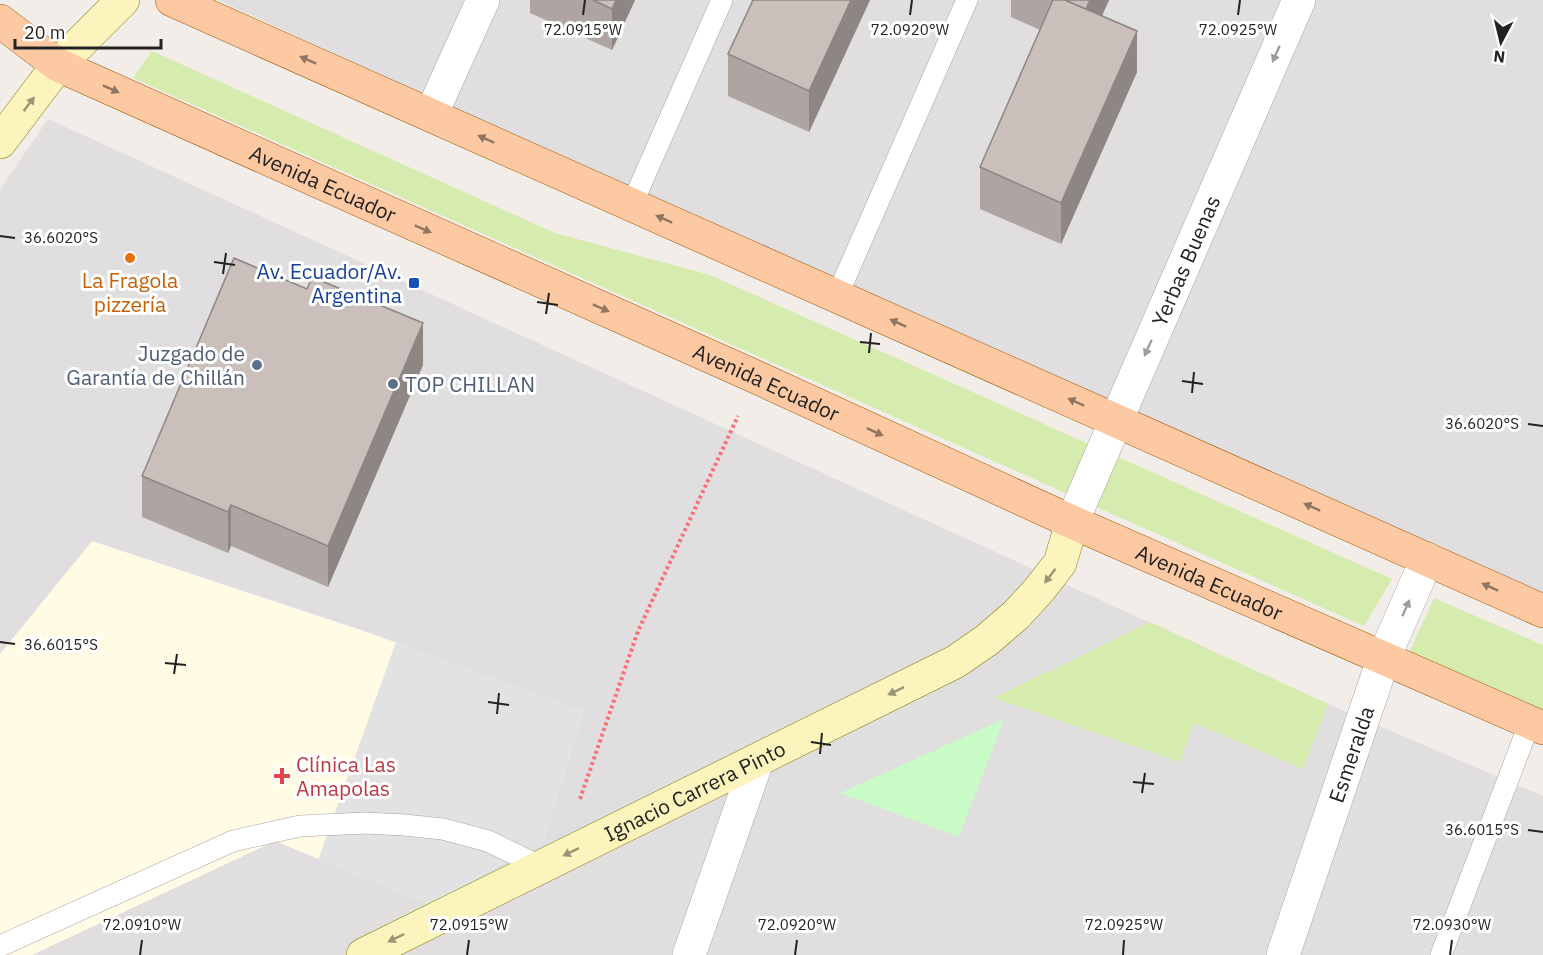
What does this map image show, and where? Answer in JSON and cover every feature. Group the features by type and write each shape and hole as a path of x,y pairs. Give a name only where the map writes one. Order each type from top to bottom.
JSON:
{"main road":[{"path":"172,0 1543,611"},
{"name":"Avenida Ecuador","path":"0,21 58,65 756,377 1072,522 1537,725"}],"street":[{"path":"0,142 58,65 123,0"},
{"path":"431,115 483,0"},
{"name":"Yerbas Buenas","path":"1072,522 1299,0"},
{"name":"Ignacio Carrera Pinto","path":"363,955 955,662 987,640 1016,615 1060,563 1072,522"},
{"name":"Esmeralda","path":"1283,955 1384,657 1427,559"},
{"path":"690,955 757,761"}],"lane":[{"path":"632,204 722,0"},
{"path":"837,296 967,0"},
{"path":"1441,955 1537,725"},
{"path":"0,946 233,841 300,826 366,823 443,829 550,862"}],"path":[{"path":"550,862 638,632 756,377"}],"shaded area":[{"path":"218,0 1543,0 1543,600 1146,426"},
{"path":"48,119 1328,704 1543,796 1543,955 0,955 0,190"},
{"name":"Clínica Las Amapolas","path":"92,541 364,631 583,711 543,842 428,904 275,841 32,955 0,955 0,654"},
{"path":"396,642 583,711 543,842 428,904 318,860"}],"green space":[{"path":"152,51 555,233 710,275 1392,579 1364,626 133,78"},
{"path":"1434,598 1543,645 1543,722 1405,662"},
{"path":"1150,622 1328,704 1303,769 1194,723 1180,762 994,698"},
{"path":"1004,719 959,837 840,793"}],"building":[{"path":"593,0 616,0 612,9"},
{"path":"753,0 851,0 809,91 728,54"},
{"path":"1053,0 1065,0 1137,31 1061,203 980,167"},
{"path":"1065,0 1090,0 1086,9"},
{"path":"234,258 307,289 312,277 423,323 328,546 231,505 228,512 142,476"}],"place":[{"name":"La Fragola pizzería","path":"130,258"},
{"name":"Av. Ecuador/Av. Argentina","path":"414,283"},
{"name":"Juzgado de Garantía de Chillán","path":"257,365"},
{"name":"TOP CHILLAN","path":"393,384"},
{"name":"Clínica Las Amapolas","path":"282,776"}]}
